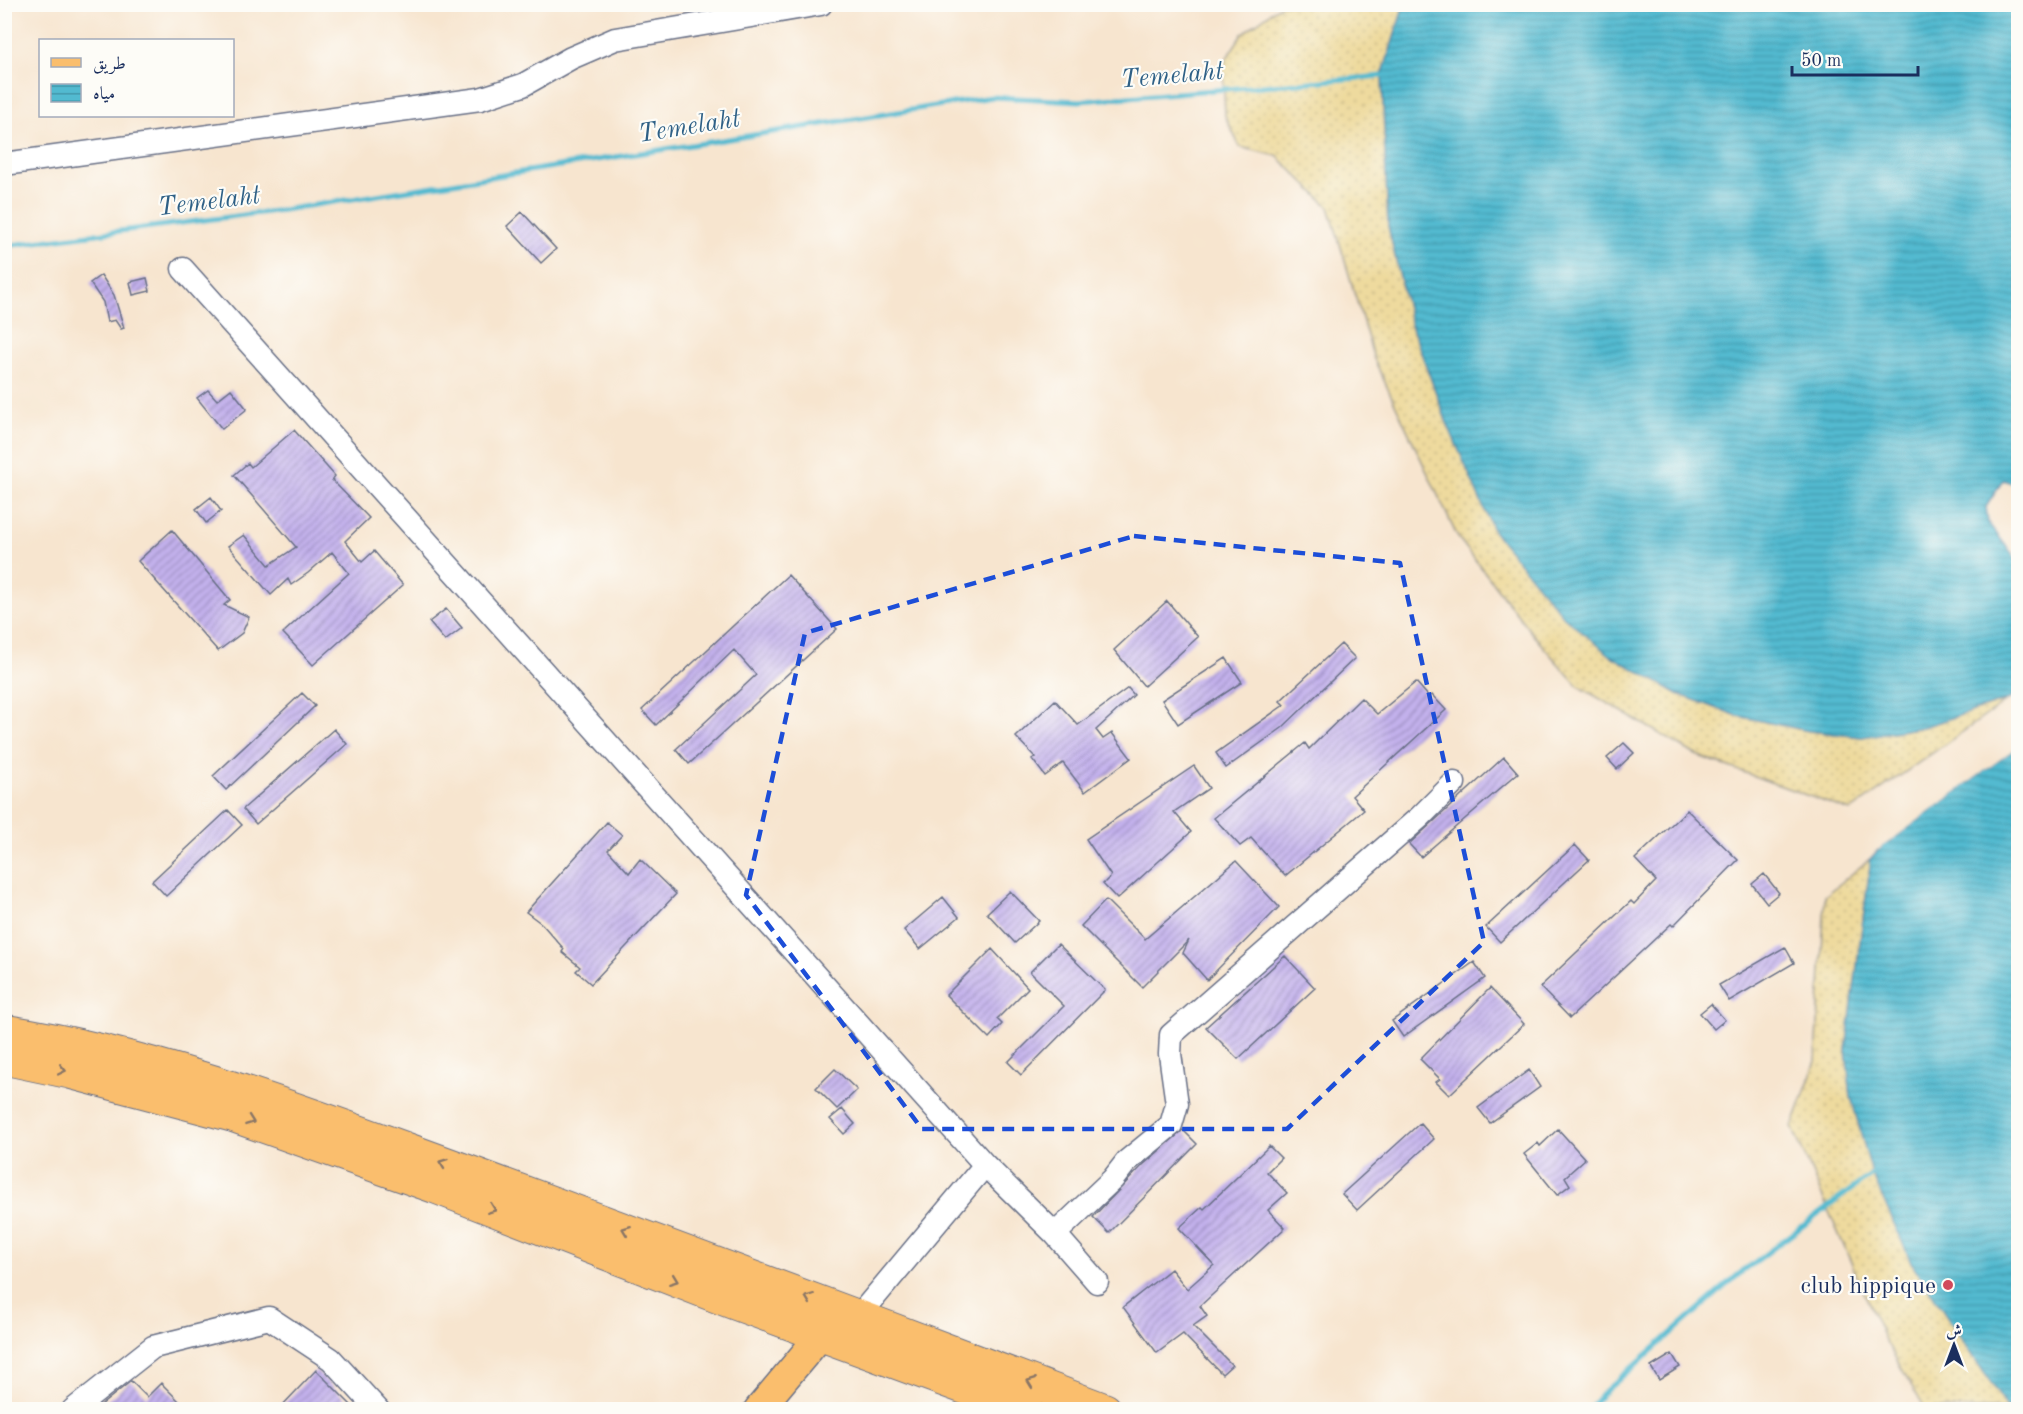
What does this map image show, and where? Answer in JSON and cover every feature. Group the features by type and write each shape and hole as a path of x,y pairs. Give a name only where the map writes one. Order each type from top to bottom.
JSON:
{"highway":[{"path":"4,1031 70,1041 188,1075 342,1126 1105,1410"},
{"path":"4,1058 70,1072 232,1115 436,1187 820,1335 1026,1410"}],"main road":[{"path":"758,1410 820,1335 852,1314"}],"street":[{"path":"4,164 480,99 516,88 592,47 615,39 820,4"},
{"path":"183,269 985,1165 1055,1234 1097,1282"},
{"path":"1055,1234 1113,1179 1127,1161 1171,1125 1177,1104 1170,1054 1171,1035 1420,817 1454,783"},
{"path":"852,1314 985,1165"},
{"path":"73,1410 153,1347 269,1318 331,1359 378,1410"}],"highlighted area":[{"path":"1134,536 1400,563 1484,942 1287,1129 922,1129 746,895 805,633"}],"sand":[{"path":"1282,4 1404,5 1382,76 1388,226 1411,325 1447,423 1678,694 1738,716 1809,731 1861,737 1923,727 2008,700 1850,811 1696,755 1578,686 1533,635 1457,536 1374,359 1329,207 1277,156 1240,147 1225,116 1223,64 1242,34"},
{"path":"1871,858 1846,1050 1851,1097 2018,1409 1925,1409 1884,1338 1792,1127 1816,1061 1825,896"}],"water":[{"path":"1404,5 2018,5 2018,485 2003,480 1986,507 1988,523 2018,561 2018,692 2008,700 1923,727 1862,737 1809,731 1738,716 1678,694 1611,656 1564,617 1494,532 1447,423 1411,325 1388,226 1382,76"},
{"path":"2018,746 2018,1409 2008,1409 1911,1262 1872,1174 1851,1097 1846,1050 1871,858 1878,850"}],"pier":[{"path":"2018,743 2018,746 1878,850 1876,847"}],"building":[{"path":"522,212 556,249 541,263 507,226"},
{"path":"101,275 114,295 124,328 121,329 115,320 107,322 103,302 90,283"},
{"path":"147,278 150,291 133,295 130,282"},
{"path":"231,389 247,409 222,429 197,398 208,390 217,400"},
{"path":"294,430 335,476 332,480 369,518 345,541 362,562 374,551 403,585 313,665 283,633 349,573 332,552 291,585 288,579 271,595 228,546 244,535 269,565 296,547 234,475 248,463 251,467"},
{"path":"211,497 221,511 206,523 196,509"},
{"path":"172,530 230,600 224,605 249,617 242,633 218,651 138,561"},
{"path":"788,575 837,629 689,764 676,749 756,675 734,650 656,725 642,710"},
{"path":"1167,601 1198,637 1144,686 1114,650"},
{"path":"446,609 462,628 445,641 429,622"},
{"path":"1341,644 1355,658 1282,728 1226,768 1216,753 1284,705 1280,701"},
{"path":"1226,658 1242,682 1178,724 1162,700"},
{"path":"1416,682 1429,697 1432,695 1446,710 1352,796 1364,810 1285,876 1251,838 1240,846 1214,818 1305,743 1309,749 1361,698 1377,714"},
{"path":"1128,688 1134,695 1096,730 1103,739 1112,733 1131,758 1085,792 1063,763 1045,776 1032,759 1035,757 1016,737 1055,700 1078,725"},
{"path":"302,693 315,706 226,790 213,776"},
{"path":"334,729 347,744 256,824 243,809"},
{"path":"1624,743 1634,753 1617,769 1607,758"},
{"path":"1504,757 1518,773 1421,857 1409,844"},
{"path":"1194,766 1209,788 1174,812 1191,832 1117,899 1103,884 1111,876 1086,839"},
{"path":"228,810 242,825 166,896 152,881"},
{"path":"1687,810 1738,860 1673,926 1671,924 1570,1018 1540,987 1631,901 1634,904 1656,881 1635,859"},
{"path":"607,822 622,835 608,850 629,873 640,859 676,894 591,984 576,971 580,967 562,952 564,949 542,924 526,912"},
{"path":"1575,845 1589,860 1500,942 1486,927"},
{"path":"1236,861 1279,907 1207,980 1183,953 1189,940 1142,987 1081,926 1106,900 1145,939"},
{"path":"1764,874 1779,893 1767,903 1752,884"},
{"path":"1010,891 1039,921 1015,943 987,913"},
{"path":"943,897 959,917 920,949 904,930"},
{"path":"1058,944 1105,990 1021,1075 1008,1062 1064,1006 1030,972"},
{"path":"1785,947 1794,963 1729,1001 1719,985"},
{"path":"992,949 1028,988 997,1019 1002,1024 989,1038 946,995"},
{"path":"1285,956 1315,988 1238,1059 1206,1027"},
{"path":"1474,962 1485,978 1403,1037 1392,1021"},
{"path":"1490,988 1524,1024 1449,1095 1436,1082 1440,1079 1420,1059"},
{"path":"1711,1004 1725,1020 1714,1029 1700,1013"},
{"path":"835,1069 857,1090 837,1109 816,1088"},
{"path":"1529,1070 1540,1087 1490,1123 1478,1108"},
{"path":"842,1109 855,1124 844,1134 830,1119"},
{"path":"1420,1123 1434,1139 1357,1210 1342,1194"},
{"path":"1558,1129 1585,1159 1565,1177 1570,1185 1557,1195 1524,1154 1538,1143 1540,1146"},
{"path":"1183,1130 1197,1144 1109,1233 1093,1217 1143,1165"},
{"path":"1269,1146 1281,1158 1267,1172 1287,1193 1268,1210 1285,1228 1200,1306 1207,1316 1193,1326 1232,1365 1222,1374 1183,1334 1157,1353 1123,1307 1171,1269 1187,1289 1214,1265 1179,1228 1202,1207 1204,1209"},
{"path":"1672,1354 1680,1367 1659,1380 1651,1367"},
{"path":"316,1370 356,1410 278,1410"},
{"path":"131,1381 147,1397 161,1383 188,1410 95,1410"}],"waterway":[{"name":"Temelaht","path":"4,246 283,210 992,97 1080,101 1382,76"},
{"path":"1588,1410 1603,1393 1739,1274 1872,1174"}],"place":[{"name":"club hippique","path":"1948,1285"}]}
